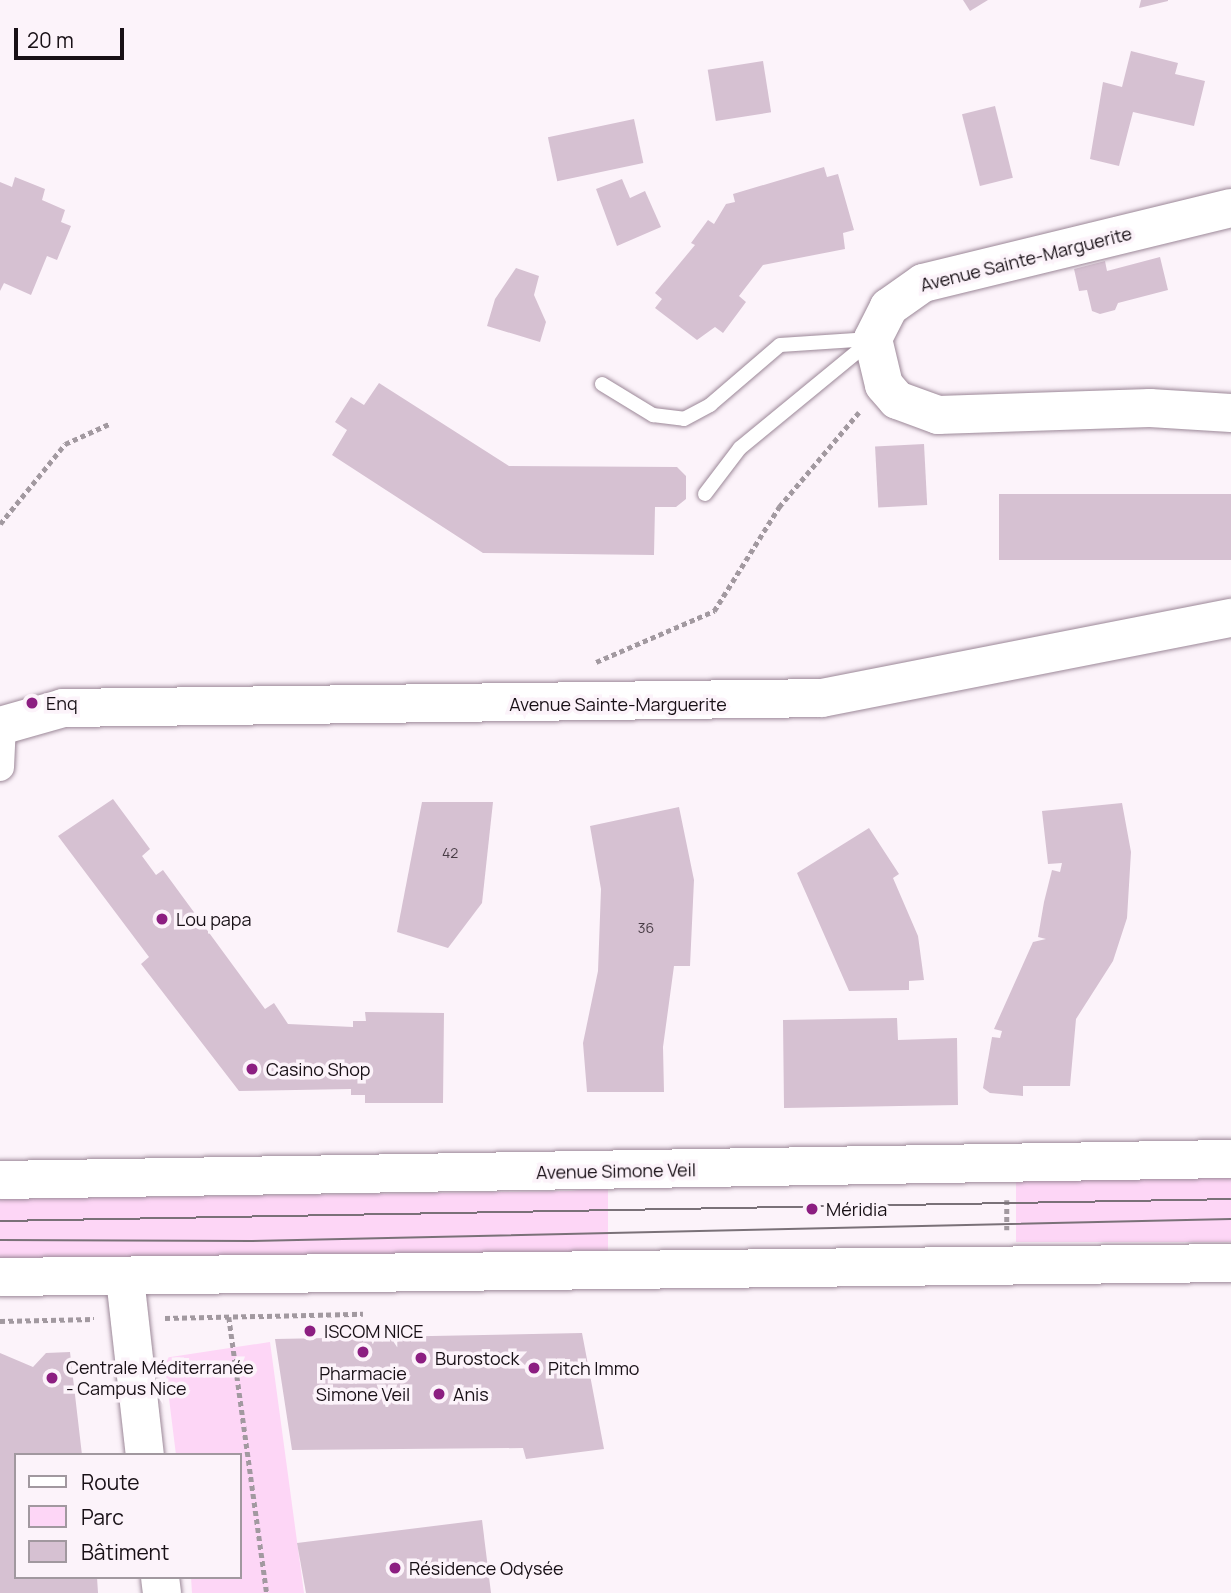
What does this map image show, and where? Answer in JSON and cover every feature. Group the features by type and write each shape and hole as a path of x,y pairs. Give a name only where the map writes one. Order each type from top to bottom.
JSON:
{"main road":[{"name":"Avenue Sainte-Marguerite","path":"873,339 888,307 923,283 1231,208"},
{"path":"873,339 884,385 897,400 938,415 1150,408 1231,413"},
{"name":"Avenue Sainte-Marguerite","path":"1,726 63,708 762,703 822,698 1231,618"},
{"name":"Avenue Simone Veil","path":"0,1180 1231,1159"},
{"path":"0,1277 1008,1269 1231,1263"},
{"path":"125,1278 145,1453"}],"street":[{"path":"0,767 1,726"}],"lane":[{"path":"602,384 653,415 684,419 710,405 780,345 873,339"},
{"path":"705,494 740,448 873,339"}],"path":[{"path":"586,666 714,611 779,507 884,385"},
{"path":"0,524 65,444 109,424"},
{"path":"1006,1162 1008,1269"},
{"path":"223,1277 267,1593"}],"green space":[{"path":"1016,1177 1231,1177 1231,1242 1016,1242"},
{"path":"608,1186 608,1257 0,1262 0,1199 571,1191"},
{"path":"270,1342 304,1593 192,1593 191,1579 242,1579 242,1453 176,1453 164,1358"}],"building":[{"path":"963,0 988,0 970,11"},
{"path":"1141,0 1168,0 1168,1 1139,8"},
{"path":"1131,51 1178,63 1175,74 1205,81 1194,126 1133,112 1119,166 1090,159 1103,82 1122,87"},
{"path":"763,61 771,112 716,121 708,70"},
{"path":"995,106 1013,178 980,186 962,114"},
{"path":"634,119 643,163 557,181 548,137"},
{"path":"824,167 827,177 838,174 854,230 843,233 845,249 763,265 739,296 746,302 723,333 715,327 697,340 655,308 662,299 655,293 695,245 691,243 708,220 714,224 726,204 735,202 733,194"},
{"path":"15,177 45,189 42,200 65,210 61,222 71,226 57,260 47,256 31,295 4,283 0,291 0,182 12,187"},
{"path":"622,179 630,198 645,191 661,227 617,246 596,189"},
{"path":"1160,257 1168,290 1118,303 1115,310 1100,314 1092,311 1087,290 1079,291 1074,269 1105,261 1107,271"},
{"path":"516,268 539,276 534,295 546,322 540,342 487,326 495,299"},
{"path":"379,383 509,466 677,467 686,476 686,499 676,507 655,507 654,555 483,553 332,455 347,430 335,422 351,397 364,405"},
{"path":"924,444 927,505 878,507 875,447"},
{"path":"999,494 1231,494 1231,560 999,560"},
{"path":"113,799 150,849 142,856 156,875 163,870 265,1009 274,1003 288,1024 353,1027 353,1021 366,1021 365,1012 444,1013 443,1103 365,1103 365,1095 351,1095 351,1089 239,1091 141,964 149,957 58,836"},
{"path":"422,802 493,802 482,903 448,948 397,932"},
{"path":"1122,803 1131,852 1127,918 1113,961 1076,1019 1070,1086 1023,1086 1023,1096 990,1093 983,1088 992,1037 1000,1038 1002,1031 994,1029 1033,942 1046,939 1038,937 1044,902 1052,870 1060,872 1062,863 1048,864 1042,811"},
{"path":"679,807 694,880 690,966 674,966 663,1047 664,1092 587,1092 583,1043 598,971 601,889 590,826"},
{"path":"869,828 899,874 893,878 918,936 924,980 909,981 909,990 849,991 797,873"},
{"path":"897,1018 898,1040 957,1038 958,1105 784,1108 783,1020"},
{"name":"Anis","path":"582,1333 604,1449 526,1459 523,1448 292,1450 275,1339"},
{"path":"70,1352 82,1453 14,1453 14,1579 97,1579 98,1593 0,1593 0,1353 33,1367 46,1353"},
{"name":"Résidence Odysée","path":"482,1520 491,1593 306,1593 297,1543"}],"tram line":[{"path":"0,1221 1231,1199"},
{"path":"0,1240 252,1241 1231,1219"}],"place":[{"name":"Enq","path":"32,703"},
{"name":"Lou papa","path":"162,919"},
{"name":"Casino Shop","path":"252,1069"},
{"name":"Méridia","path":"812,1209"},
{"name":"ISCOM NICE","path":"310,1331"},
{"name":"Pharmacie Simone Veil","path":"363,1352"},
{"name":"Burostock","path":"421,1358"},
{"name":"Pitch Immo","path":"534,1368"},
{"name":"Centrale Méditerranée - Campus Nice","path":"52,1378"},
{"name":"Anis","path":"439,1394"},
{"name":"Résidence Odysée","path":"395,1568"}]}
